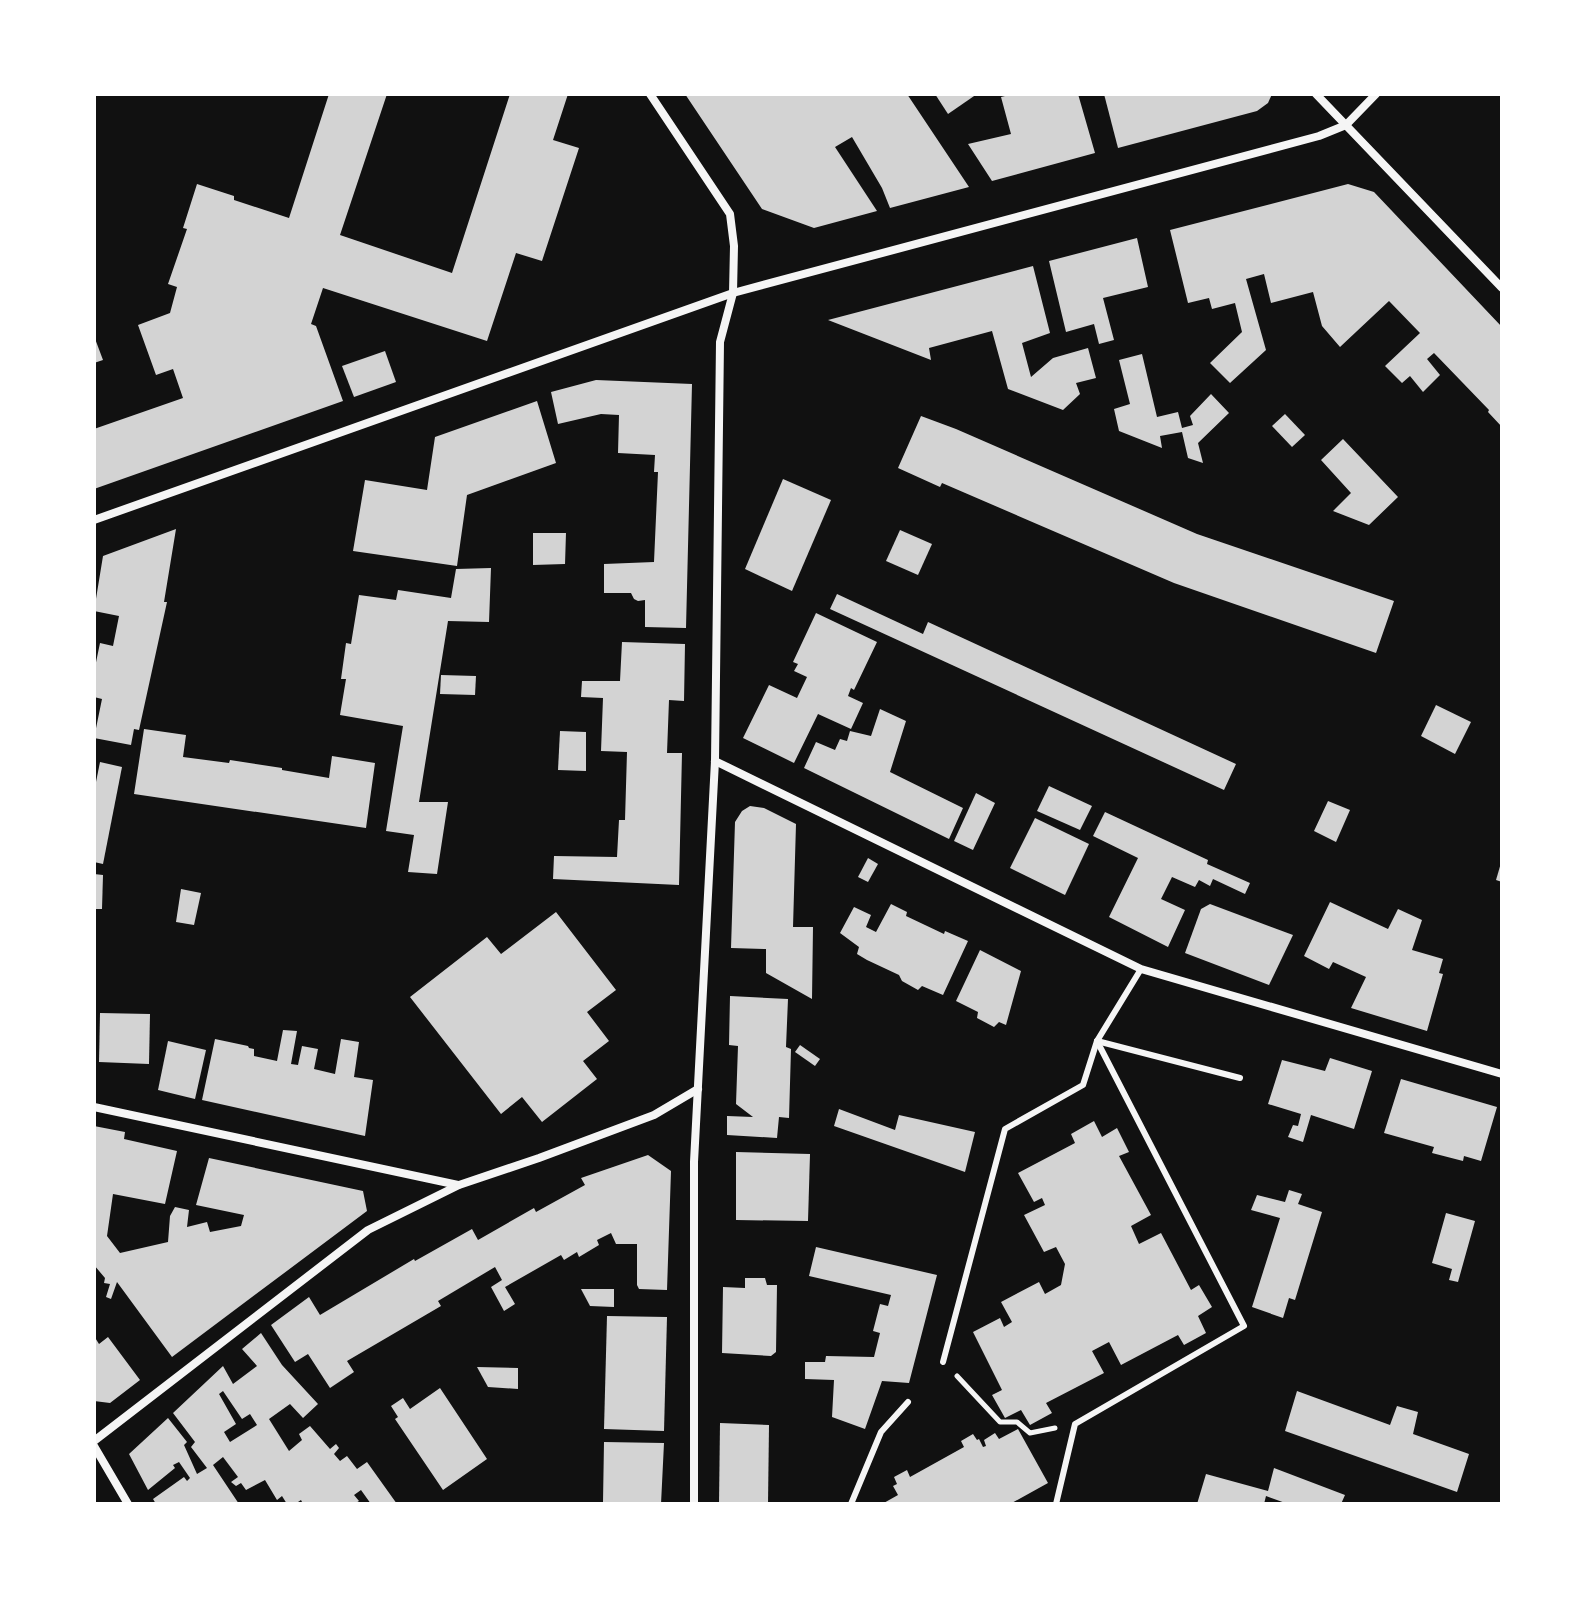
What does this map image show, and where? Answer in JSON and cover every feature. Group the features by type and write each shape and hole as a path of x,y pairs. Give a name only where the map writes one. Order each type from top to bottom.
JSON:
{"street":[{"path":"650,94 730,214 734,246 733,293 720,342 715,761 694,1162 694,1504"},
{"path":"1316,94 1502,288"},
{"path":"94,520 733,293 1319,136 1346,125 1376,94"},
{"path":"715,761 1141,969 1502,1074"},
{"path":"128,1504 94,1443 368,1230 459,1185 654,1115 698,1089"},
{"path":"94,1107 459,1185"}],"lane":[{"path":"943,1362 1005,1129 1083,1085 1097,1041 1141,969"},
{"path":"1097,1041 1240,1078"},
{"path":"1056,1504 1075,1424 1244,1326 1097,1041"},
{"path":"851,1504 881,1432 908,1402"}],"path":[{"path":"943,1362 1000,1422 1017,1422 1030,1433 1075,1424"}],"building":[{"path":"329,94 387,94 340,235 452,273 510,94 568,94 553,140 579,148 542,261 516,253 487,341 323,288 311,324 316,326 343,401 94,489 94,429 183,398 173,369 156,375 138,325 170,313 177,287 168,284 187,229 183,228 197,184 289,218"},
{"path":"685,94 907,94 969,187 890,208 852,137 835,147 877,211 814,228 762,209"},
{"path":"935,94 977,94 948,114"},
{"path":"1013,94 1078,94 1095,153 992,181 968,144 1011,134 1001,97"},
{"path":"1104,94 1272,94 1268,103 1257,111 1118,148"},
{"path":"1348,184 1374,192 1502,327 1502,427 1434,353 1427,359 1440,375 1423,392 1410,376 1402,383 1385,366 1420,333 1389,301 1340,347 1322,326 1313,292 1271,303 1264,274 1246,279 1266,350 1230,383 1210,363 1242,332 1235,303 1212,309 1209,298 1188,303 1170,230"},
{"path":"1137,238 1148,287 1103,298 1114,340 1099,344 1094,324 1066,332 1049,261"},
{"path":"1033,266 1050,333 1022,343 1031,377 1053,358 1088,348 1096,378 1076,383 1080,394 1063,410 1008,389 992,331 929,348 931,360 828,320"},
{"path":"94,336 103,360 94,363"},
{"path":"385,351 396,382 354,397 342,366"},
{"path":"1142,354 1157,417 1178,412 1182,428 1193,425 1190,416 1211,394 1229,413 1198,443 1203,463 1188,458 1182,432 1160,436 1162,448 1119,431 1114,409 1130,404 1119,360"},
{"path":"596,380 692,384 686,628 645,627 645,600 634,599 631,593 604,593 604,564 654,562 658,472 654,472 655,455 618,453 619,415 601,414 558,424 551,392"},
{"path":"537,401 556,463 467,495 457,566 353,551 365,480 427,490 435,437"},
{"path":"1285,414 1305,435 1292,447 1272,426"},
{"path":"921,416 1197,534 1394,601 1376,653 1174,583 942,483 940,487 898,468"},
{"path":"1343,439 1398,497 1369,525 1333,511 1351,493 1321,460"},
{"path":"783,479 831,500 792,591 745,569"},
{"path":"176,529 164,602 167,602 139,730 134,729 131,745 94,738 102,699 94,697 94,672 100,643 113,646 119,616 94,611 103,556"},
{"path":"900,530 932,544 918,575 886,561"},
{"path":"533,533 566,533 565,564 533,565"},
{"path":"491,568 489,622 448,621 419,802 448,802 437,874 408,872 414,835 386,831 403,726 340,715 346,679 341,679 346,643 351,644 359,595 396,600 398,590 451,598 456,569"},
{"path":"837,594 923,634 928,622 1236,764 1224,790 830,609"},
{"path":"816,613 877,642 854,690 851,688 848,696 863,703 851,729 818,714 794,763 743,738 769,685 797,698 807,677 794,671 798,664 793,662"},
{"path":"622,642 685,644 684,701 669,700 667,753 682,753 679,885 553,879 554,856 617,857 619,820 625,820 627,752 601,751 603,698 581,697 582,681 620,681"},
{"path":"441,675 476,676 475,695 440,694"},
{"path":"1436,705 1471,722 1455,754 1421,736"},
{"path":"880,709 906,721 890,772 963,808 949,839 804,768 816,742 835,750 840,739 847,741 850,731 871,736"},
{"path":"144,729 186,735 183,757 229,763 230,760 329,778 332,756 375,763 366,828 134,794"},
{"path":"560,731 586,732 586,771 558,770"},
{"path":"100,762 122,767 103,864 94,862 94,792"},
{"path":"1049,786 1092,806 1080,830 1037,811"},
{"path":"976,793 995,803 973,850 954,841"},
{"path":"1328,801 1350,810 1336,842 1314,831"},
{"path":"750,806 764,808 796,824 793,927 813,927 812,999 766,973 766,949 731,948 735,822 742,811"},
{"path":"1105,812 1250,883 1245,894 1213,879 1210,886 1199,880 1195,887 1172,877 1161,899 1185,910 1168,947 1109,917 1138,858 1093,836"},
{"path":"1035,818 1089,844 1065,895 1010,868"},
{"path":"868,858 878,864 868,882 858,877"},
{"path":"1502,863 1502,882 1496,880"},
{"path":"94,874 103,875 102,909 94,909"},
{"path":"181,889 201,893 194,925 176,922"},
{"path":"1330,902 1388,929 1398,909 1422,920 1412,950 1443,959 1439,973 1443,974 1427,1031 1351,1008 1366,977 1333,962 1329,969 1304,956"},
{"path":"891,904 907,912 906,916 944,934 945,931 968,941 943,995 922,986 918,990 902,981 899,975 857,954 859,947 840,933 854,907 871,915 866,927 876,932"},
{"path":"1210,904 1293,935 1269,985 1185,953 1201,909"},
{"path":"556,912 616,990 587,1012 609,1041 583,1061 597,1079 542,1122 522,1097 501,1114 410,997 487,937 501,954"},
{"path":"980,950 1021,971 1006,1025 999,1022 994,1027 977,1018 978,1012 956,1001"},
{"path":"730,996 788,999 786,1047 791,1049 789,1118 779,1117 777,1138 727,1135 727,1116 753,1117 736,1104 738,1046 729,1045"},
{"path":"100,1013 150,1014 149,1064 99,1062"},
{"path":"283,1030 297,1031 291,1064 298,1065 302,1046 318,1049 314,1069 335,1074 341,1039 359,1042 354,1077 373,1080 365,1136 202,1100 215,1039 248,1046 254,1049 254,1056 277,1061"},
{"path":"168,1041 206,1050 195,1099 158,1090"},
{"path":"800,1045 820,1059 815,1066 795,1052"},
{"path":"1330,1058 1372,1071 1354,1129 1311,1115 1303,1142 1288,1137 1293,1125 1298,1126 1301,1114 1268,1104 1282,1060 1325,1071"},
{"path":"1401,1079 1497,1107 1481,1161 1464,1156 1463,1161 1432,1153 1434,1147 1384,1133"},
{"path":"839,1109 895,1130 899,1115 975,1132 965,1172 834,1126"},
{"path":"1094,1121 1102,1137 1117,1128 1129,1152 1119,1156 1151,1215 1131,1226 1139,1244 1161,1233 1191,1290 1199,1285 1212,1307 1198,1316 1206,1333 1184,1345 1178,1335 1121,1365 1109,1342 1092,1351 1104,1373 1046,1403 1052,1413 1030,1425 1021,1410 1005,1418 992,1395 1002,1390 973,1332 1000,1318 1004,1327 1012,1322 1001,1302 1039,1282 1045,1294 1061,1285 1065,1264 1056,1247 1044,1252 1024,1215 1045,1205 1042,1198 1034,1202 1018,1173 1075,1143 1071,1134"},
{"path":"94,1126 125,1132 124,1139 177,1151 165,1204 113,1194 107,1236 120,1253 168,1242 170,1216 175,1207 189,1210 187,1227 207,1222 210,1232 241,1226 244,1215 196,1205 209,1158 363,1191 367,1211 172,1357 117,1282 111,1299 106,1297 110,1284 104,1283 105,1278 94,1265"},
{"path":"736,1152 810,1154 808,1221 736,1220"},
{"path":"648,1155 671,1171 667,1290 639,1289 637,1244 616,1244 611,1233 597,1240 599,1245 579,1257 577,1252 564,1260 561,1255 505,1287 515,1304 504,1311 491,1287 502,1280 495,1267 438,1301 441,1306 347,1361 354,1372 330,1388 308,1354 295,1362 271,1325 309,1297 320,1315 414,1259 472,1229 478,1240 534,1208 536,1212 585,1185 581,1178"},
{"path":"1289,1190 1302,1194 1298,1204 1322,1212 1295,1300 1289,1298 1283,1318 1252,1307 1280,1218 1251,1210 1257,1195 1285,1202"},
{"path":"1446,1213 1475,1221 1458,1282 1449,1280 1452,1269 1432,1263"},
{"path":"816,1247 937,1275 909,1383 882,1381 865,1429 832,1417 834,1380 805,1379 805,1362 825,1362 826,1356 874,1357 880,1333 873,1331 880,1304 888,1306 891,1295 809,1276"},
{"path":"745,1278 765,1278 767,1285 777,1285 776,1352 771,1356 722,1353 723,1287 745,1288"},
{"path":"581,1289 614,1289 614,1307 590,1306"},
{"path":"607,1316 667,1317 664,1431 604,1429"},
{"path":"261,1333 282,1365 318,1404 303,1418 290,1404 269,1419 289,1451 302,1440 299,1434 310,1426 330,1449 336,1444 339,1448 334,1454 340,1461 347,1456 357,1469 367,1462 397,1504 371,1504 361,1490 354,1495 359,1501 354,1504 303,1504 301,1500 287,1504 282,1496 277,1500 265,1480 246,1490 241,1483 236,1486 231,1482 238,1477 223,1457 213,1465 239,1504 156,1504 153,1499 184,1477 187,1481 190,1478 179,1462 148,1490 129,1454 168,1418 187,1442 184,1445 197,1474 207,1468 191,1447 195,1442 173,1413 223,1366 233,1384 257,1366 242,1349","holes":["223,1391 242,1419 250,1414 257,1425 230,1442 224,1432 236,1424 219,1394"]},
{"path":"94,1336 99,1344 108,1337 140,1380 110,1403 94,1401"},
{"path":"477,1367 518,1368 518,1389 488,1387"},
{"path":"440,1388 487,1459 443,1490 395,1419 398,1417 391,1406 403,1398 410,1409"},
{"path":"1297,1391 1390,1425 1397,1406 1418,1412 1413,1434 1469,1454 1457,1492 1285,1431"},
{"path":"720,1423 769,1425 768,1504 719,1504"},
{"path":"1018,1429 1048,1483 1010,1504 882,1504 898,1495 893,1486 897,1484 894,1477 907,1470 910,1477 964,1447 961,1441 973,1434 983,1447 986,1446 984,1440 995,1433 999,1439"},
{"path":"604,1442 664,1443 661,1504 603,1502"},
{"path":"1274,1468 1345,1495 1341,1504 1288,1504 1266,1496 1264,1504 1197,1504 1206,1474 1268,1491"}]}
